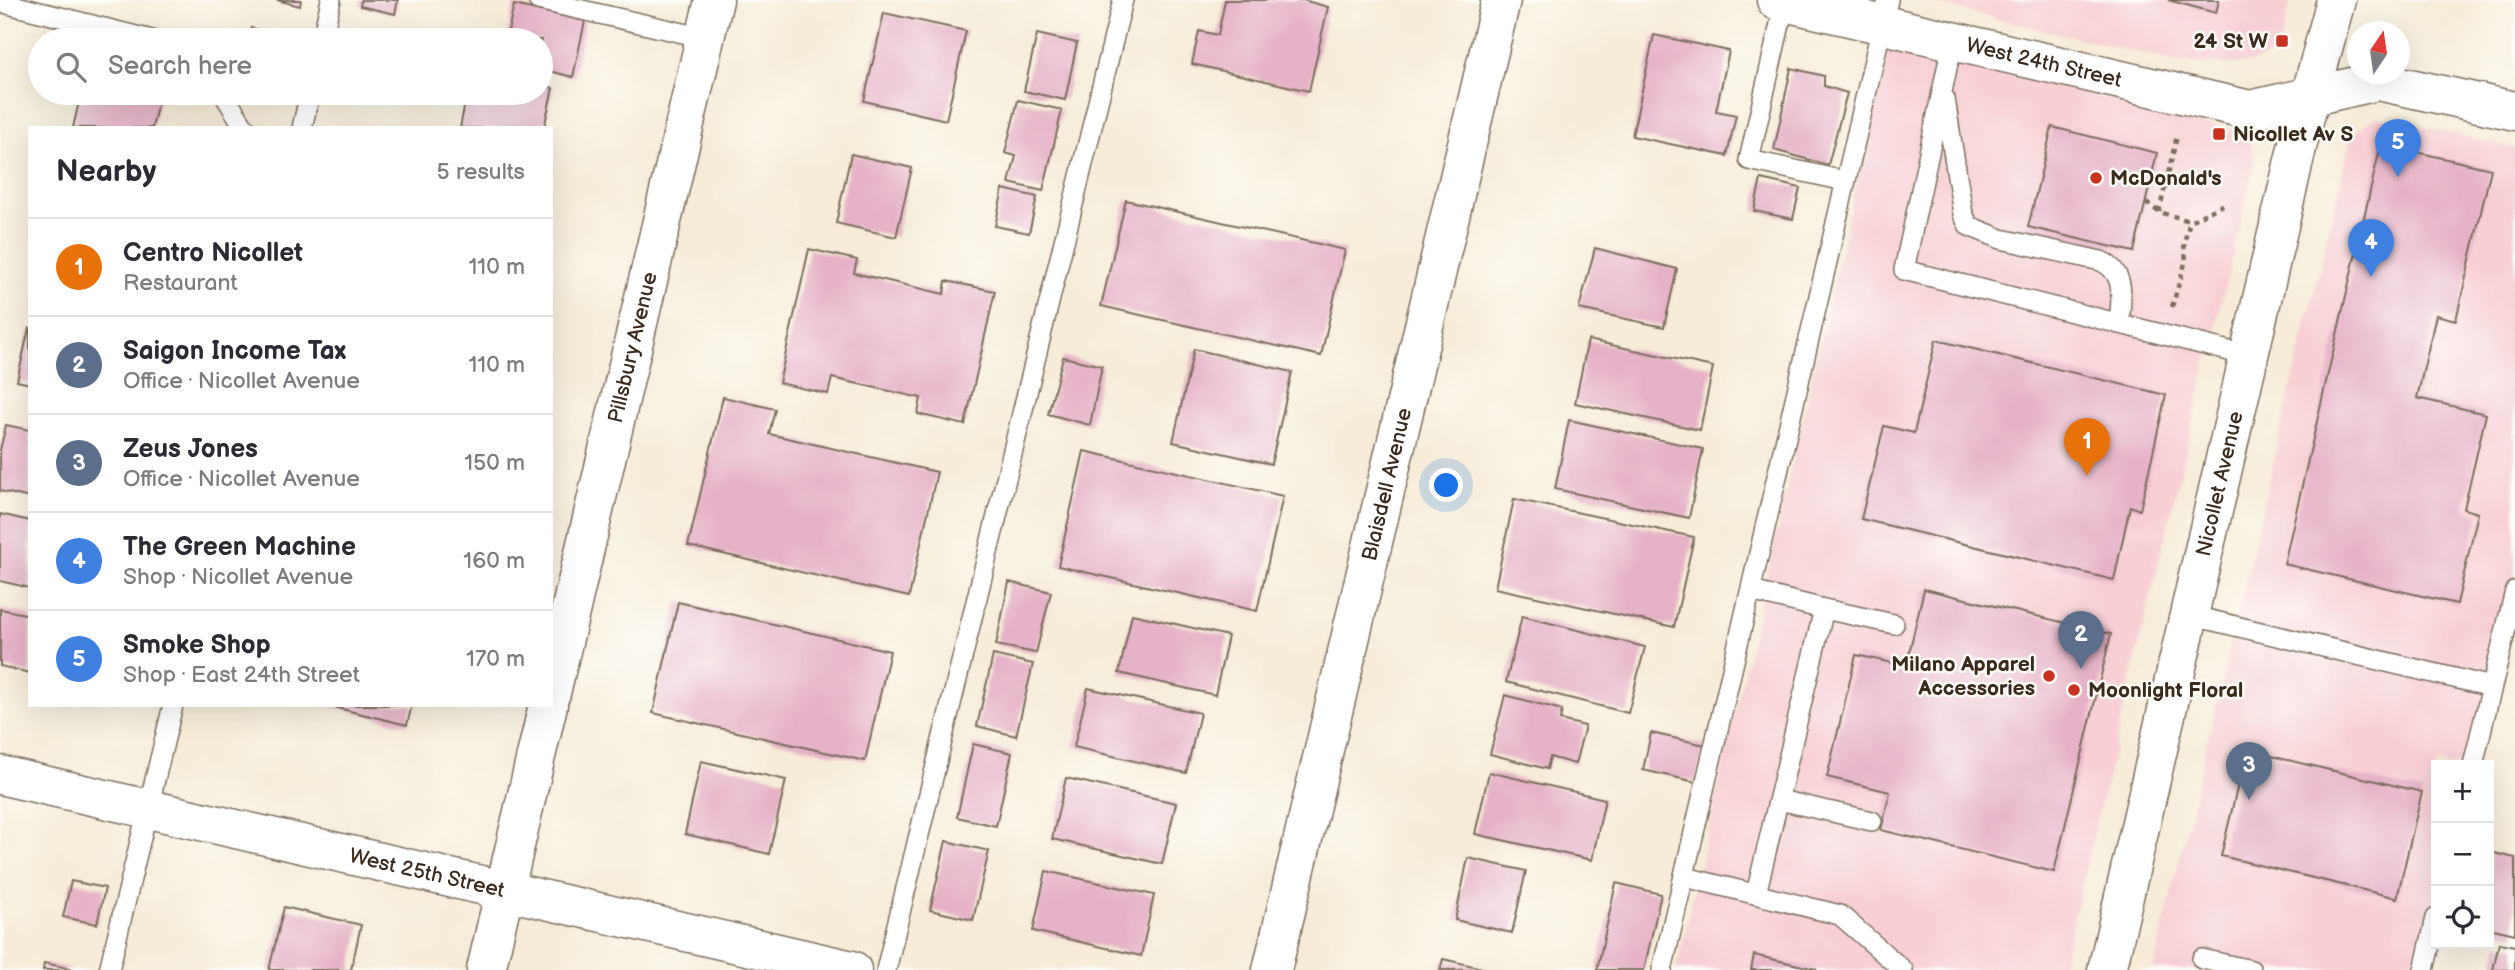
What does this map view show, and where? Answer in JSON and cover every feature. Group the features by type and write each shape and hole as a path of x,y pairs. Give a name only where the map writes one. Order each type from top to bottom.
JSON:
{"street":[{"name":"Pillsbury Avenue","path":"553,684 714,0"},
{"name":"Blaisdell Avenue","path":"1272,970 1501,0"},
{"name":"Nicollet Avenue","path":"2107,970 2249,356 2336,0"},
{"name":"West 24th Street","path":"1780,1 1885,11 1953,40 2250,110 2378,81 2515,111"},
{"path":"486,970 548,707"},
{"name":"West 25th Street","path":"0,775 852,970"}],"lane":[{"path":"325,28 331,0"},
{"path":"538,0 705,38"},
{"path":"886,970 1123,0"},
{"path":"1780,1 1749,160 1845,181"},
{"path":"0,2 104,28"},
{"path":"1662,970 1885,11"},
{"path":"1953,40 1904,270 2249,356"},
{"path":"1943,84 1963,214 1969,226 2001,239 2113,266 2122,282 2119,324"},
{"path":"231,105 244,126"},
{"path":"302,126 307,105"},
{"path":"1751,591 1894,624"},
{"path":"2474,760 2515,591"},
{"path":"1756,894 1824,609"},
{"path":"2189,615 2492,687"},
{"path":"110,970 173,707"},
{"path":"1779,800 1872,821"},
{"path":"1685,877 1840,915 1903,970"},
{"path":"2424,970 2431,940"},
{"path":"2202,959 2251,970"}],"path":[{"path":"2160,212 2178,136"},
{"path":"2146,203 2160,212 2190,221 2227,203"},
{"path":"2180,276 2186,260 2184,243 2190,221"}],"shaded area":[{"path":"1919,0 2291,0 2283,36 2274,53 2250,64 2182,63"},
{"path":"1888,44 2238,131 2251,145 2255,162 2061,970 1676,970"},
{"path":"2375,116 2515,148 2515,576 2472,760 2431,760 2431,940 2424,970 2153,970 2351,136"}],"building":[{"path":"277,0 301,0 300,6"},
{"path":"361,0 398,0 395,14 360,6"},
{"path":"1225,0 1303,0 1328,7 1309,91 1192,64 1199,31 1218,35"},
{"path":"2168,0 2219,0 2216,13"},
{"path":"514,5 585,21 573,77 553,72 553,28 509,28"},
{"path":"884,13 966,31 946,120 864,101"},
{"path":"1037,34 1077,43 1065,100 1024,91"},
{"path":"1654,35 1729,51 1716,111 1736,115 1727,156 1632,136"},
{"path":"1791,68 1824,76 1824,86 1847,93 1828,165 1774,150"},
{"path":"1018,100 1062,110 1043,191 1009,183 1016,156 1005,153"},
{"path":"78,105 157,105 152,126 73,126"},
{"path":"465,105 549,105 544,126 460,126"},
{"name":"McDonald's","path":"2052,127 2157,153 2134,252 2028,227"},
{"path":"2381,144 2491,169 2456,320 2436,315 2417,398 2486,414 2464,509 2478,513 2457,604 2284,564"},
{"path":"851,154 912,168 896,237 836,223"},
{"path":"1761,179 1800,188 1793,219 1754,211"},
{"path":"1003,189 1037,197 1029,233 995,226"},
{"path":"1126,200 1345,250 1321,356 1101,306"},
{"path":"1595,248 1677,269 1664,327 1579,309"},
{"path":"809,249 857,260 854,273 944,294 946,281 995,291 965,425 918,414 921,398 832,378 828,394 779,383"},
{"path":"28,332 28,384 17,381"},
{"path":"1588,340 1713,367 1700,430 1575,403"},
{"path":"1936,340 2166,395 2140,510 2130,506 2114,580 1861,519 1884,426 1914,433"},
{"path":"1194,349 1292,372 1271,464 1173,442"},
{"path":"1063,357 1102,366 1090,425 1048,414"},
{"path":"723,397 775,409 769,434 937,472 909,597 688,546"},
{"path":"1569,420 1703,449 1689,518 1555,489"},
{"path":"6,425 28,430 28,498 0,491 0,450"},
{"path":"1084,451 1283,496 1257,611 1058,566"},
{"path":"1514,499 1694,537 1674,627 1495,588"},
{"path":"0,514 28,521 28,588 0,581"},
{"path":"1009,582 1051,592 1036,653 996,645"},
{"path":"1924,589 2111,634 2054,872 1881,830 1890,792 1827,777 1856,655 1906,666"},
{"path":"678,602 890,651 865,761 653,713"},
{"path":"0,609 28,615 28,673 0,666"},
{"path":"1132,614 1228,636 1215,695 1119,673"},
{"path":"1522,616 1645,647 1628,713 1506,682"},
{"path":"993,655 1033,664 1016,736 977,726"},
{"path":"1088,688 1200,713 1186,773 1074,747"},
{"path":"1505,695 1562,710 1560,720 1585,726 1575,764 1550,757 1547,769 1490,754"},
{"path":"333,707 412,707 407,725"},
{"path":"1651,733 1705,745 1696,782 1643,770"},
{"path":"973,744 1012,753 996,826 957,817"},
{"path":"2246,750 2422,792 2397,898 2221,856"},
{"path":"701,761 786,780 769,854 685,834"},
{"path":"1489,772 1605,799 1592,860 1475,834"},
{"path":"1066,778 1176,803 1162,864 1052,839"},
{"path":"946,841 989,851 973,920 930,910"},
{"path":"2494,853 2515,858 2515,934 2494,929"},
{"path":"1468,858 1526,871 1512,933 1455,920"},
{"path":"1046,871 1154,895 1141,956 1033,931"},
{"path":"71,881 105,888 97,924 63,917"},
{"path":"1616,883 1661,894 1644,970 1597,970"},
{"path":"284,907 361,925 351,970 269,970"},
{"path":"2499,943 2515,946 2515,970 2493,970"},
{"path":"1754,955 1816,969 1816,970 1751,970"},
{"path":"1443,959 1486,969 1486,970 1440,970"},
{"path":"44,963 72,969 72,970 43,970"}],"place":[{"name":"24 St W","path":"2282,41"},
{"name":"Nicollet Av S","path":"2219,134"},
{"name":"Smoke Shop","path":"2398,177"},
{"name":"McDonald's","path":"2096,178"},
{"name":"The Green Machine","path":"2371,277"},
{"name":"Centro Nicollet","path":"2087,476"},
{"name":"Saigon Income Tax","path":"2081,669"},
{"name":"Milano Apparel Accessories","path":"2049,676"},
{"name":"Moonlight Floral","path":"2074,690"},
{"name":"Zeus Jones","path":"2249,800"}]}
